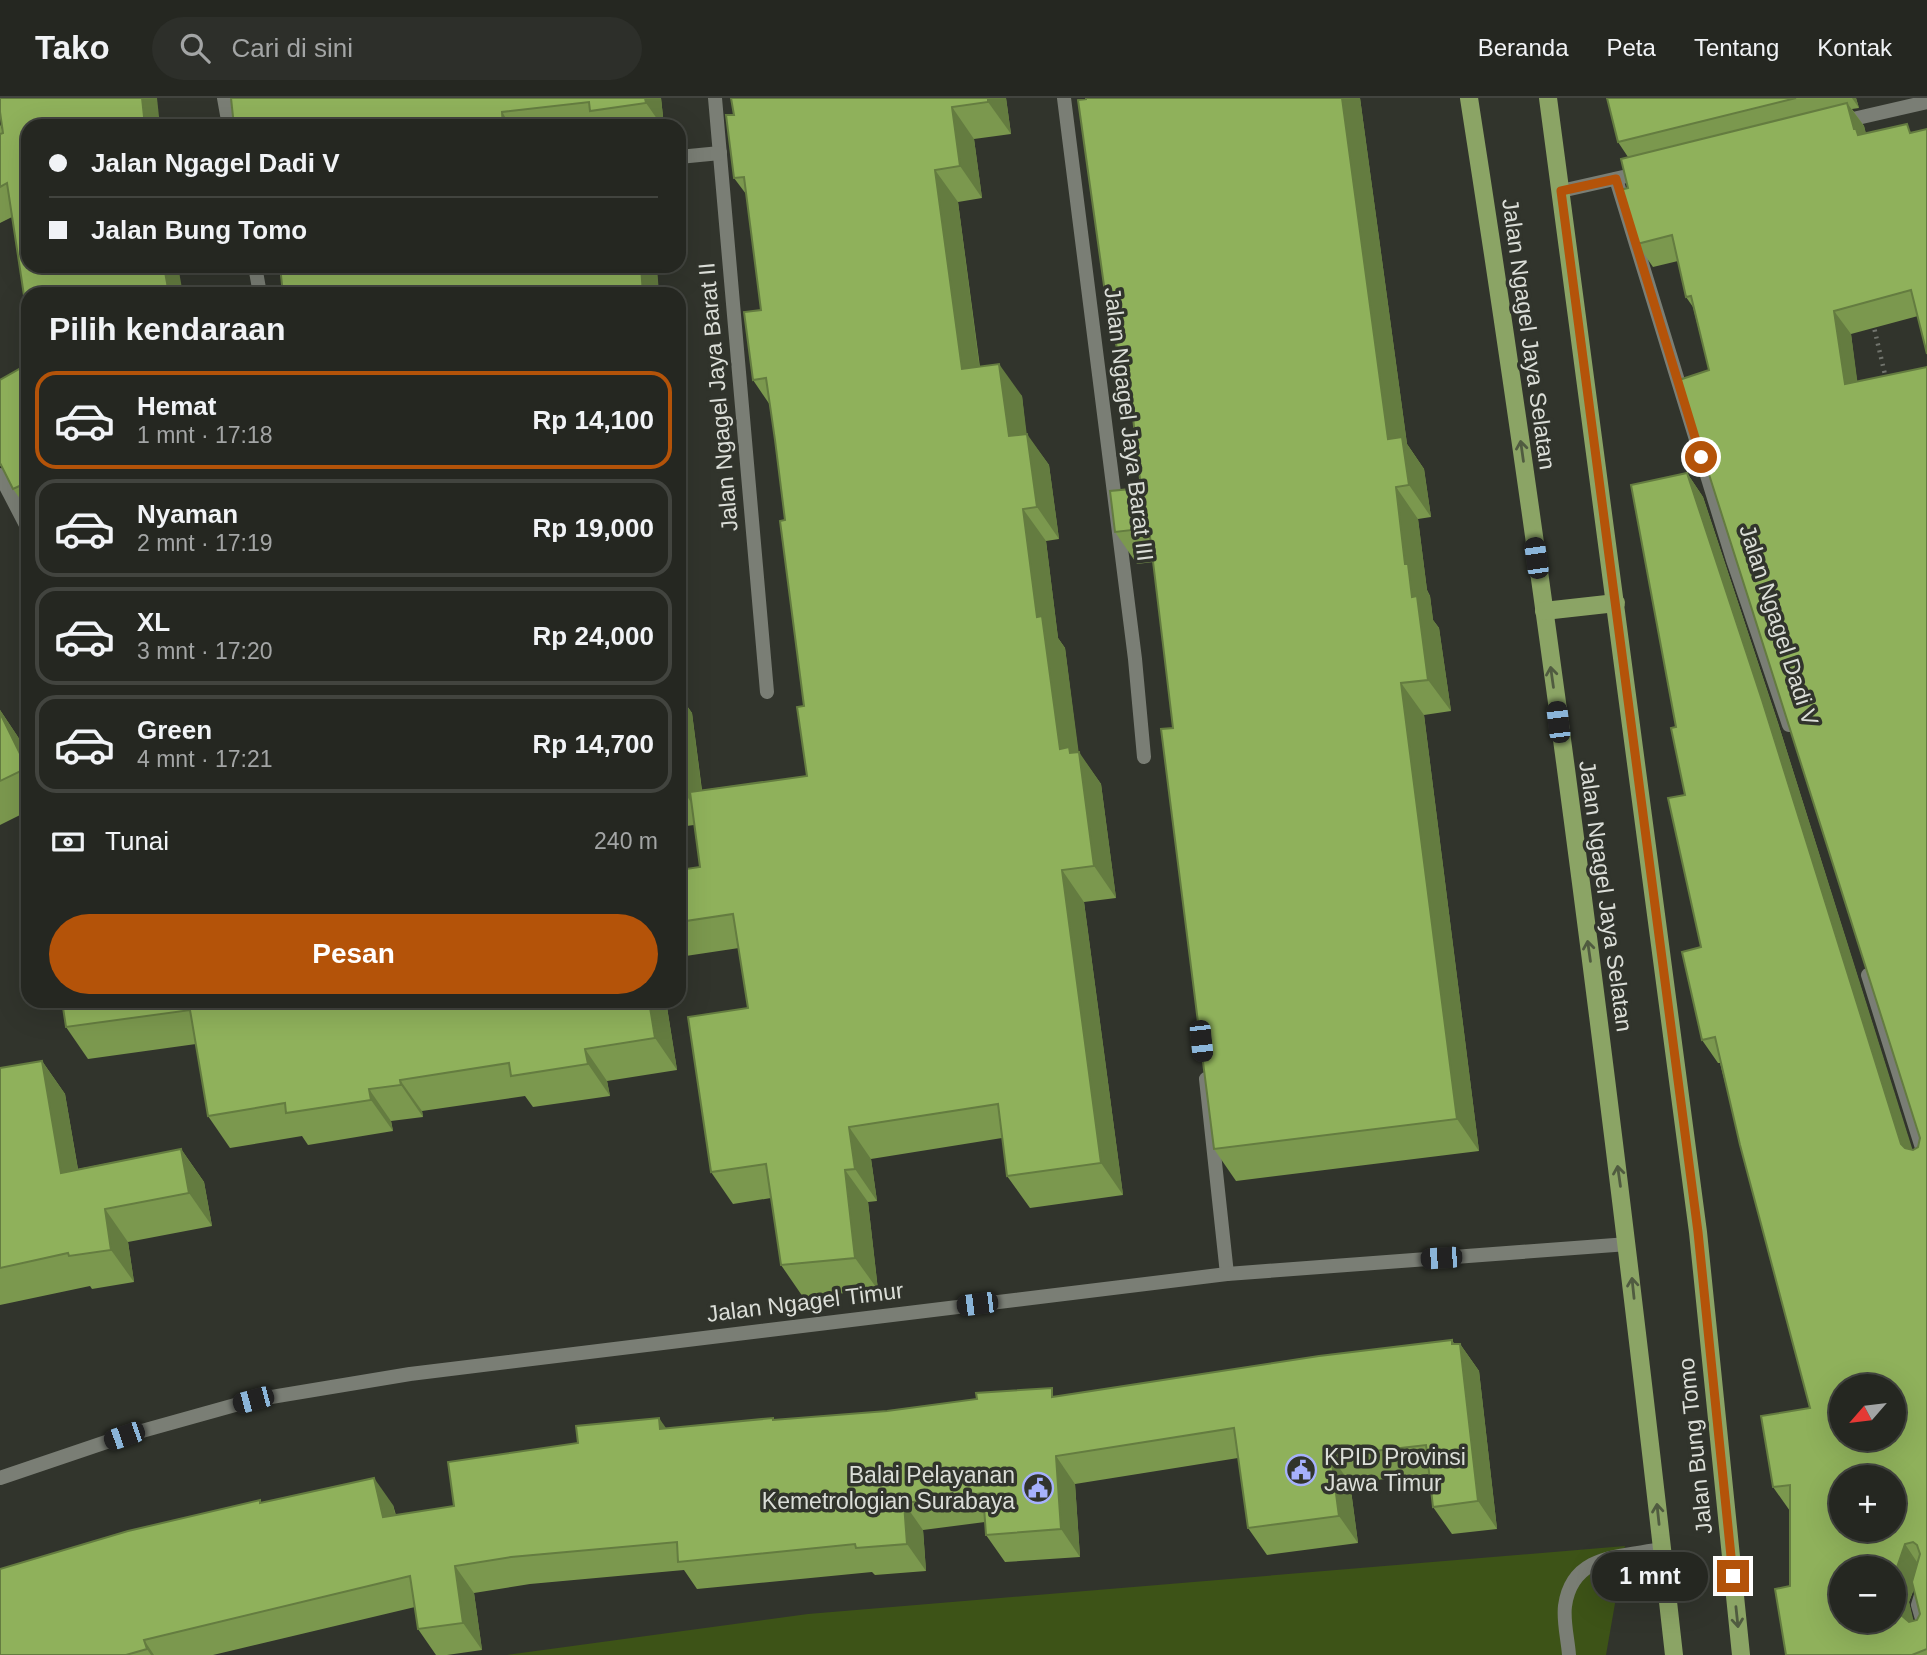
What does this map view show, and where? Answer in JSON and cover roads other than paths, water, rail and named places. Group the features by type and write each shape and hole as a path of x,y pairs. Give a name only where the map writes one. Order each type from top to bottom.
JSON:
{"main road":[{"name":"Jalan Ngagel Jaya Selatan","path":"1469,98 1504,317 1628,1244"},
{"name":"Jalan Ngagel Jaya Selatan","path":"1548,98 1698,1232"},
{"path":"1544,611 1616,603"},
{"name":"Jalan Bung Tomo","path":"1698,1232 1741,1655"},
{"name":"Jalan Bung Tomo","path":"1628,1244 1674,1655"}],"street":[{"path":"224,98 228,119"},
{"name":"Jalan Ngagel Jaya Barat II","path":"715,98 767,692"},
{"name":"Jalan Ngagel Jaya Barat III","path":"1064,98 1134,646 1144,757"},
{"path":"1826,125 1927,102"},
{"path":"686,157 720,153"},
{"path":"1561,191 1642,172"},
{"name":"Jalan Ngagel Dadi V","path":"1616,179 1732,560 1791,734"},
{"path":"0,475 21,516"},
{"path":"1863,957 1927,1164"},
{"path":"1204,1063 1227,1274"},
{"name":"Jalan Ngagel Timur","path":"0,1478 124,1436 253,1400 410,1374 1227,1274 1628,1244"},
{"path":"1569,1655 1565,1607 1575,1576 1597,1561 1662,1549"},
{"path":"1927,1575 1918,1605 1927,1636"}],"place":[{"name":"KPID Provinsi Jawa Timur","path":"1301,1470"},
{"name":"Balai Pelayanan Kemetrologian Surabaya","path":"1038,1488"}]}
